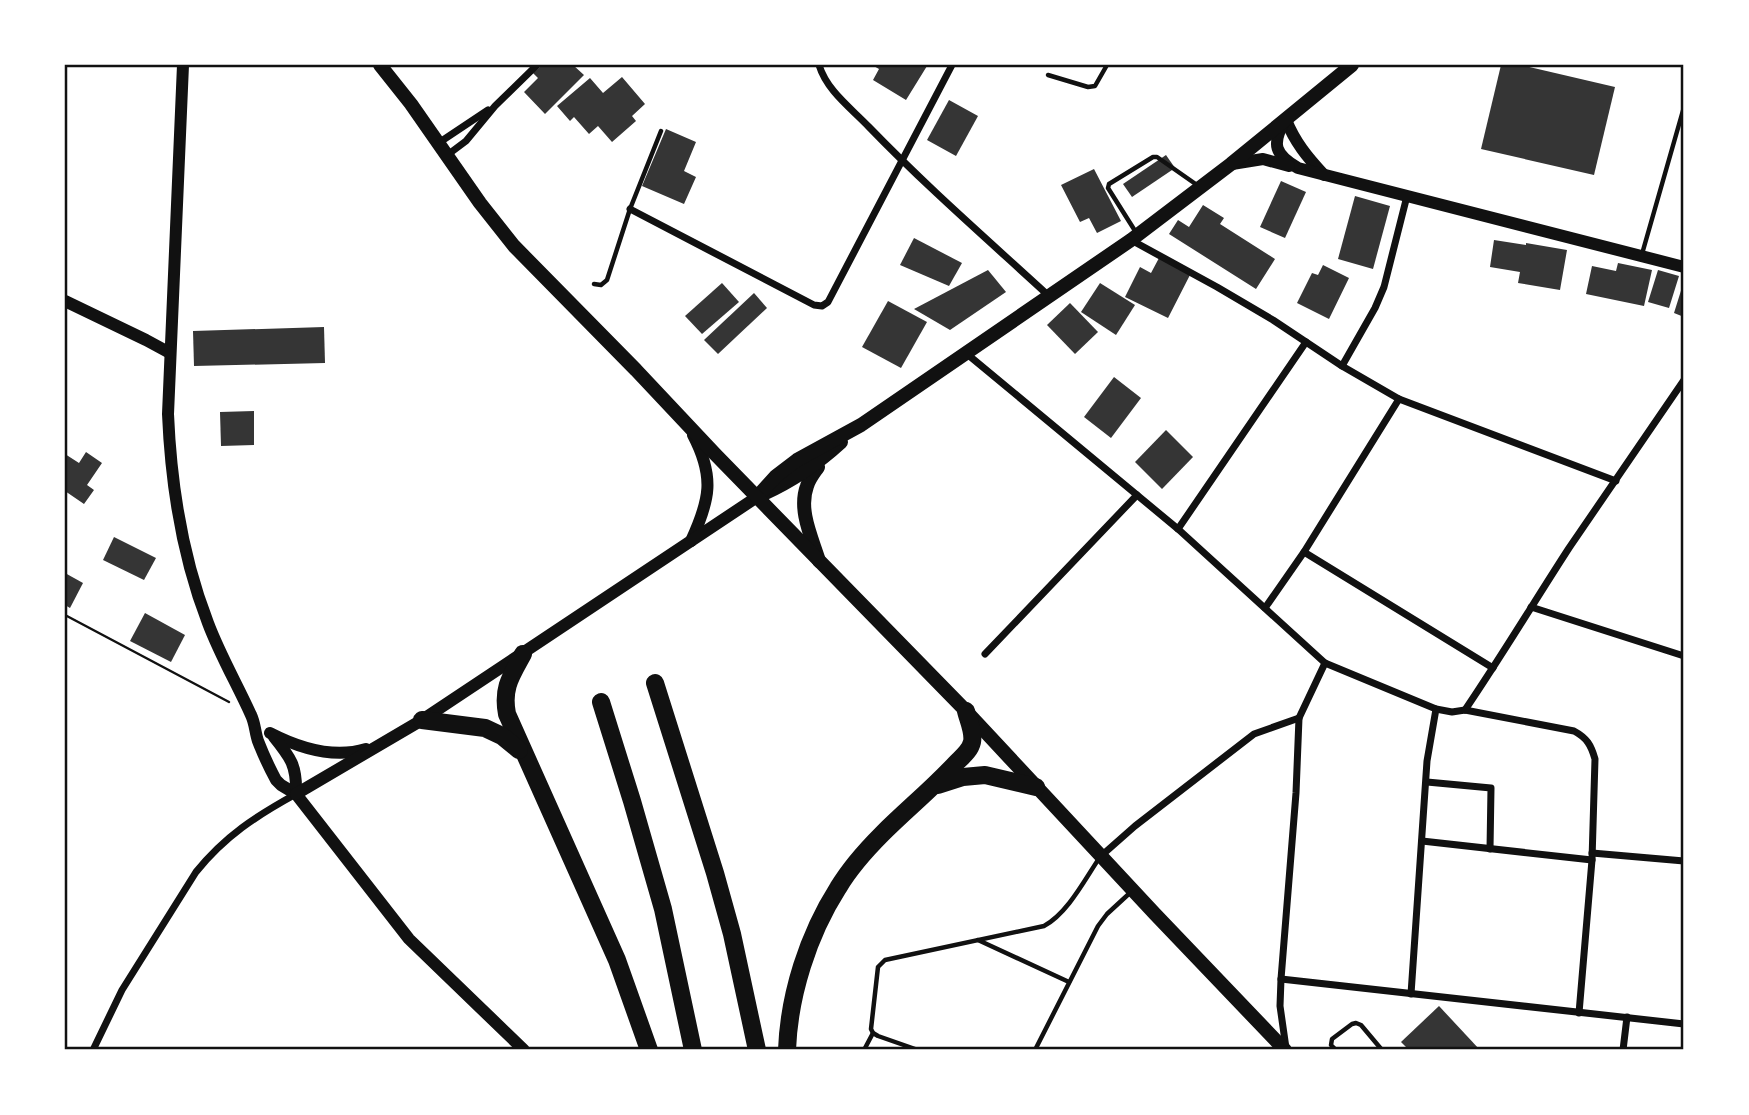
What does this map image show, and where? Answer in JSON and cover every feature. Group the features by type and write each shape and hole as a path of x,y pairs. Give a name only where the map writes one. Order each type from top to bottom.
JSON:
{"highway":[{"path":"523,654 507,684 504,701 511,727 617,960 649,1050"},
{"path":"655,683 732,934 757,1050"},
{"path":"601,702 663,909 693,1050"},
{"path":"787,1050 789,1018 799,980 810,944 825,910 849,872 882,834 968,751 972,731 966,710"},
{"path":"422,720 485,728 502,736 525,755"},
{"path":"934,786 963,777 985,775 1035,787"}],"main road":[{"path":"380,65 514,246 966,710 1035,787 1286,1050"},
{"path":"757,497 776,476 797,460 861,425 1134,238 1231,164 1351,65"},
{"path":"757,497 786,484 824,458 861,425"},
{"path":"819,561 805,517 804,494 807,483 824,458"}],"street":[{"path":"183,65 168,426 177,511 194,580 208,622 253,718 257,739 276,780 296,794 408,940 524,1050"},
{"path":"442,150 495,106 537,65"},
{"path":"819,65 833,91 902,161 1049,296"},
{"path":"630,209 814,305 822,306 828,302 952,65"},
{"path":"442,150 466,141 495,106"},
{"path":"1286,120 1277,138 1277,149 1284,161 1298,168"},
{"path":"1286,120 1302,151 1324,175"},
{"path":"1231,164 1263,159 1684,267"},
{"path":"1342,366 1375,309 1384,287 1407,196"},
{"path":"1134,238 1399,399 1616,481"},
{"path":"65,301 170,354"},
{"path":"1178,529 1306,342"},
{"path":"967,354 1178,529 1325,663 1436,709 1452,712 1465,710 1574,731 1585,737 1592,747 1595,759 1592,856 1579,1013"},
{"path":"1465,710 1684,380"},
{"path":"1265,608 1304,552 1399,399"},
{"path":"688,426 708,475 706,504 690,542"},
{"path":"985,654 1137,495"},
{"path":"93,1050 122,989 196,872 217,848 257,816 422,720 757,497"},
{"path":"1304,552 1493,668"},
{"path":"1531,607 1684,656"},
{"path":"1286,1050 1280,1006 1281,979 1296,793 1299,718 1325,663"},
{"path":"1411,994 1427,761 1436,709"},
{"path":"253,718 270,733 293,764 297,777 296,794"},
{"path":"1101,856 1135,826 1254,734 1299,718"},
{"path":"270,733 290,744 313,751 360,751 383,743"},
{"path":"1427,782 1491,788 1490,849"},
{"path":"1422,841 1490,849 1684,861"},
{"path":"1281,979 1684,1024"},
{"path":"1623,1050 1627,1017"}],"lane":[{"path":"1048,75 1088,87 1095,86 1107,65"},
{"path":"1641,257 1684,107"},
{"path":"594,284 601,285 607,280 630,209 661,131"},
{"path":"1134,238 1108,188 1113,180 1157,157 1200,188"},
{"path":"864,1050 873,1033 871,1028 877,967 880,963 1044,926 1063,911 1101,856"},
{"path":"1035,1050 1098,926 1107,914 1133,891"},
{"path":"977,939 1069,982"},
{"path":"1336,1050 1331,1045 1332,1039 1356,1023 1361,1025 1382,1050"},
{"path":"873,1033 918,1050"}],"path":[{"path":"65,615 236,705 244,700"}],"building":[{"path":"542,65 573,65 584,75 545,114 524,92 538,78 533,73"},
{"path":"872,65 927,66 906,100 873,80 879,69"},
{"path":"1501,65 1521,65 1615,87 1594,175 1481,149"},
{"path":"622,77 645,104 632,116 636,121 612,142 598,126 589,134 574,117 570,121 557,106 590,78 603,93"},
{"path":"949,100 978,116 956,156 927,140"},
{"path":"666,129 696,142 684,171 696,177 684,204 642,186"},
{"path":"1166,155 1175,168 1132,197 1123,184"},
{"path":"1094,169 1121,221 1097,233 1089,218 1080,222 1061,185"},
{"path":"1281,181 1306,192 1285,238 1260,227"},
{"path":"1355,196 1390,206 1373,269 1338,259"},
{"path":"1203,205 1224,218 1220,224 1275,259 1256,289 1169,234 1178,220 1189,227"},
{"path":"914,238 962,263 949,286 900,265"},
{"path":"1494,240 1567,250 1560,290 1518,283 1520,272 1490,267"},
{"path":"1159,258 1191,273 1168,318 1125,297 1140,267 1151,273"},
{"path":"1618,263 1652,270 1644,306 1586,294 1592,266 1616,271"},
{"path":"1323,265 1349,278 1329,319 1297,303 1312,273 1318,275"},
{"path":"988,270 1006,292 950,330 914,309"},
{"path":"1658,270 1679,276 1669,308 1648,302"},
{"path":"1684,281 1684,317 1674,313"},
{"path":"722,283 739,302 702,334 685,316"},
{"path":"1100,283 1135,305 1116,335 1081,312"},
{"path":"754,293 767,308 718,354 704,340"},
{"path":"888,301 927,322 901,368 862,347"},
{"path":"1070,303 1098,332 1075,354 1047,325"},
{"path":"324,327 325,363 194,366 193,331"},
{"path":"1114,377 1141,398 1111,438 1084,417"},
{"path":"254,411 254,445 221,446 220,412"},
{"path":"1166,430 1193,457 1162,489 1135,462"},
{"path":"86,452 102,463 87,485 94,490 84,504 65,491 65,454 79,463"},
{"path":"114,537 156,558 144,580 103,560"},
{"path":"65,573 83,583 70,608 65,605"},
{"path":"145,613 185,635 171,662 130,641"},
{"path":"1439,1006 1480,1050 1409,1050 1401,1042"}]}
